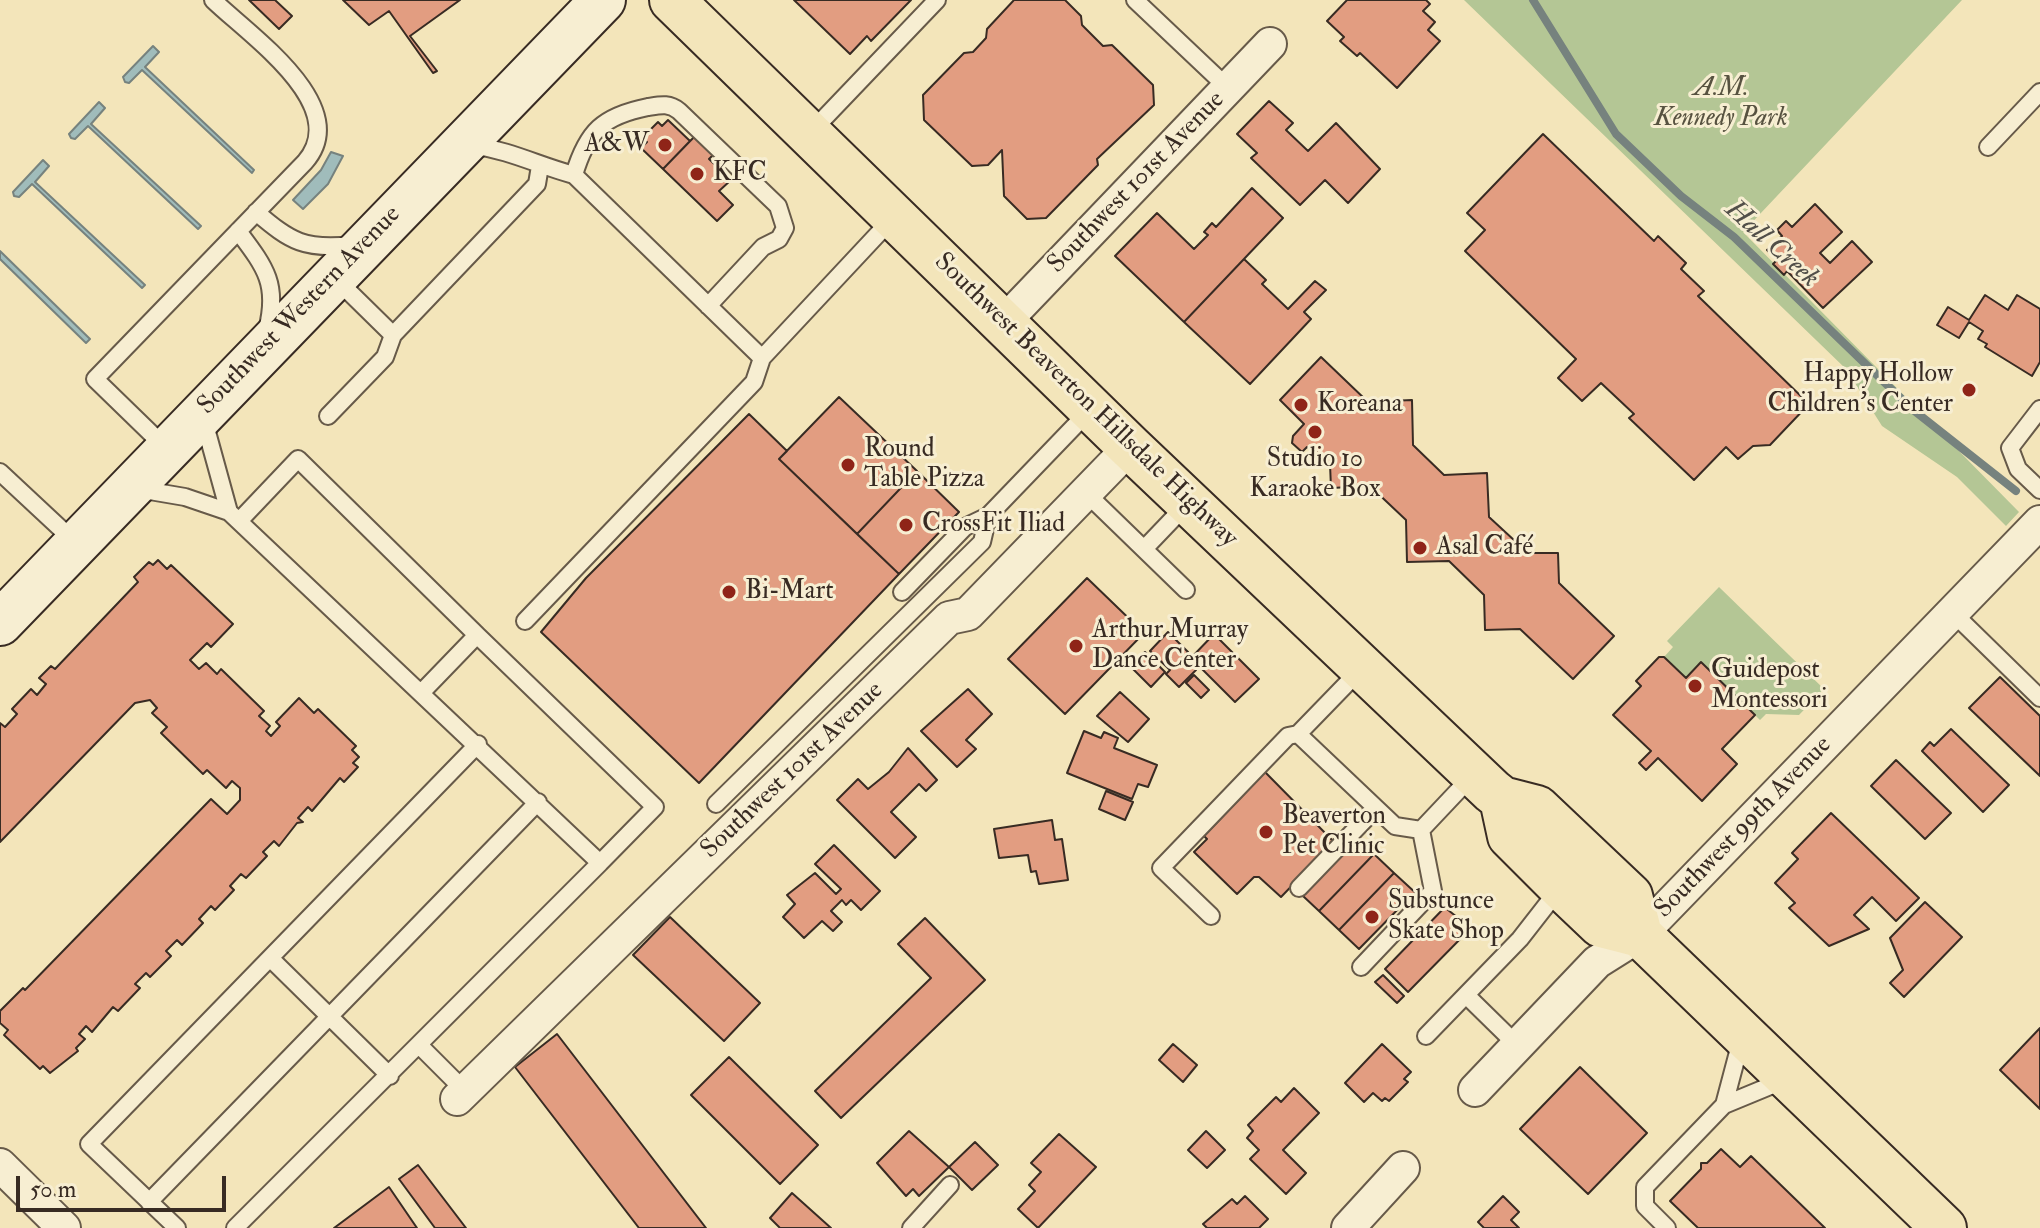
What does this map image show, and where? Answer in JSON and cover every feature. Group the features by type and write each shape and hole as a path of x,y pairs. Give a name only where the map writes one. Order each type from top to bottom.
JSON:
{"main road":[{"name":"Southwest Western Avenue","path":"0,623 166,448 603,0"},
{"name":"Southwest Beaverton Hillsdale Highway","path":"672,0 1188,503 1488,787 1537,808 1630,896 1640,935"},
{"path":"1488,787 1510,836 1561,887 1601,925 1640,935 1789,1078 1929,1223"}],"street":[{"name":"Southwest 101st Avenue","path":"1004,322 1270,44"},
{"name":"Southwest 101st Avenue","path":"461,1095 949,618 968,614 1130,447"},
{"name":"Southwest 99th Avenue","path":"1475,1090 1597,962 1640,935 2040,522"},
{"path":"0,1165 64,1228"},
{"path":"1348,1228 1403,1168"}],"lane":[{"path":"166,448 95,379 310,156 317,141 317,118 308,93 213,0"},
{"path":"809,134 937,0"},
{"path":"1135,0 1228,88"},
{"path":"1988,147 2040,92"},
{"path":"574,175 584,144 613,115 665,104 679,111 778,206 785,228 779,239 763,247 708,306"},
{"path":"462,144 524,155 540,166 574,175 762,358"},
{"path":"328,416 385,357 393,335 537,184 540,166"},
{"path":"256,212 302,245 320,248 366,243"},
{"path":"525,621 754,382 762,358 895,216"},
{"path":"238,231 271,279 272,312 261,350"},
{"path":"333,277 393,335"},
{"path":"902,592 965,527 988,516 1091,409"},
{"path":"2040,409 2010,448 2018,469 2040,490"},
{"path":"201,412 235,516"},
{"path":"235,516 298,459 655,807 420,1046 235,1228"},
{"path":"0,473 76,543"},
{"path":"129,488 185,497 235,516 600,863"},
{"path":"1086,493 1186,590"},
{"path":"1144,549 1188,503"},
{"path":"716,804 982,542 988,516"},
{"path":"1953,613 2040,698"},
{"path":"421,693 477,635"},
{"path":"1211,916 1161,868 1194,843 1288,736 1298,734 1363,667"},
{"path":"1298,734 1395,826 1421,830 1488,787"},
{"path":"177,1228 89,1144 478,744"},
{"path":"149,1202 538,802"},
{"path":"1299,888 1376,808"},
{"path":"1361,967 1433,891 1421,830"},
{"path":"1426,1036 1520,939 1561,887"},
{"path":"270,958 390,1076"},
{"path":"1466,995 1517,1045"},
{"path":"1724,1105 1743,1034"},
{"path":"420,1046 461,1095"},
{"path":"1667,1228 1645,1206 1645,1187 1724,1105 1789,1078"},
{"path":"911,1228 950,1185"}],"green space":[{"name":"A.M. Kennedy Park","path":"1464,0 1962,0 1743,232 2019,512 2006,526 1957,477 1882,426 1846,369"},
{"path":"1719,587 1824,689 1799,715 1766,714 1760,720 1701,662 1686,678 1664,657 1673,647 1667,641"}],"water":[{"path":"153,46 159,52 145,67 254,170 252,173 142,70 129,83 125,82 123,77"},
{"path":"99,102 105,108 91,124 201,226 198,229 88,126 75,139 71,138 69,134"},
{"path":"331,152 343,156 328,184 303,209 293,200 321,170"},
{"path":"43,160 49,166 35,182 145,285 142,288 32,184 19,197 14,196 13,192"},
{"path":"0,251 90,339 86,343 0,259"}],"building":[{"path":"249,0 275,0 292,16 279,29"},
{"path":"343,0 460,0 410,36 437,71 433,73 389,11 369,25"},
{"path":"794,0 911,0 871,41 867,36 850,54"},
{"path":"1014,0 1065,0 1081,16 1082,25 1103,46 1112,45 1153,85 1154,105 1097,159 1098,165 1046,218 1027,219 1004,196 1002,150 988,165 972,166 924,120 923,95 964,53 973,52 986,38 987,29"},
{"path":"1347,0 1426,0 1430,4 1423,11 1435,22 1428,30 1440,41 1397,88 1360,53 1357,56 1340,41 1344,37 1327,21"},
{"path":"1269,101 1293,123 1286,130 1308,151 1336,123 1380,169 1348,203 1325,180 1300,205 1251,158 1257,153 1237,134"},
{"name":"A&W","path":"668,120 690,141 663,169 641,148 647,142 642,138 658,122 662,126"},
{"path":"1543,134 1654,241 1658,236 1686,263 1681,269 1704,291 1698,296 1809,404 1770,445 1753,446 1738,459 1726,447 1694,480 1629,418 1634,414 1601,383 1582,401 1558,378 1576,359 1465,251 1485,230 1467,213"},
{"name":"KFC","path":"696,135 715,153 709,159 731,180 719,191 733,205 717,221 663,169"},
{"path":"1252,188 1283,218 1184,322 1115,256 1157,213 1194,249 1208,235 1204,232 1212,223 1216,227"},
{"path":"1815,204 1842,232 1820,253 1830,263 1852,241 1872,262 1823,308 1787,271 1784,275 1773,264 1777,260 1767,250 1782,236 1777,230 1786,221 1792,227"},
{"path":"1244,259 1266,280 1262,284 1288,309 1315,281 1326,290 1304,312 1311,319 1250,384 1184,322"},
{"path":"1985,295 2008,310 2017,295 2040,309 2040,362 2032,376 1985,347 1987,344 1978,339 1983,331 1969,322 1959,338 1937,325 1948,307 1969,320"},
{"path":"1321,357 1368,402 1412,400 1413,445 1444,475 1487,473 1489,517 1528,553 1558,553 1559,583 1614,636 1573,679 1520,629 1485,630 1484,595 1449,561 1407,562 1406,520 1370,486 1331,488 1330,464 1312,448 1307,447 1302,452 1292,443 1293,436 1304,424 1280,400"},
{"name":"Round Table Pizza","path":"839,397 917,471 857,534 779,459"},
{"name":"Bi-Mart","path":"749,414 787,451 779,459 899,574 699,783 541,632 586,578"},
{"name":"CrossFit Iliad","path":"917,471 959,512 899,574 857,534"},
{"path":"158,560 167,569 171,565 233,624 211,647 207,643 190,660 199,669 206,663 217,674 221,669 264,711 259,716 270,726 266,731 271,736 280,726 276,722 299,698 314,713 318,709 356,746 352,750 359,757 353,763 358,767 344,782 340,778 312,811 308,807 298,818 303,822 297,823 279,846 274,841 263,852 267,856 246,878 241,874 230,886 234,890 215,910 211,906 199,919 203,923 182,945 177,940 166,951 171,956 150,977 146,973 135,984 140,988 118,1011 113,1007 92,1032 86,1026 79,1034 85,1039 76,1048 78,1051 50,1073 43,1066 40,1069 4,1035 8,1030 0,1023 0,1011 23,988 25,990 211,799 227,814 240,800 240,788 232,781 226,788 207,770 203,774 161,733 167,727 152,713 157,708 150,700 135,703 0,842 0,723 5,727 17,714 12,709 31,689 37,695 46,684 39,678 51,666 55,669 138,582 134,577 149,562 153,565"},
{"name":"Arthur Murray Dance Center","path":"1087,578 1144,633 1065,714 1008,659"},
{"path":"1168,632 1188,652 1183,658 1196,670 1179,687 1166,674 1170,670 1150,651"},
{"path":"1214,634 1259,679 1235,702 1191,658"},
{"path":"1145,652 1165,672 1151,687 1130,666"},
{"path":"1659,657 1664,657 1686,678 1701,662 1755,715 1722,749 1737,764 1702,801 1658,758 1646,770 1639,763 1651,751 1613,715 1641,686 1636,681"},
{"path":"1194,675 1209,690 1201,698 1186,683"},
{"path":"2000,677 2040,716 2040,776 1969,708"},
{"path":"968,689 992,714 966,740 976,749 957,767 921,731"},
{"path":"1120,692 1149,719 1128,742 1097,716"},
{"path":"1951,729 2009,785 1983,812 1922,751 1930,742 1934,746"},
{"path":"1084,731 1101,738 1104,732 1118,738 1114,748 1157,765 1148,787 1138,784 1132,799 1067,773"},
{"path":"908,748 937,780 926,791 919,784 891,812 916,837 895,858 837,800 858,779 868,789 889,772"},
{"path":"1896,760 1951,813 1925,839 1871,786"},
{"name":"Beaverton Pet Clinic","path":"1265,772 1334,842 1281,897 1259,877 1254,877 1237,894 1194,852 1207,839 1204,836"},
{"path":"1106,791 1133,802 1125,820 1099,809"},
{"path":"1831,813 1919,898 1896,921 1872,897 1854,915 1869,929 1829,946 1789,908 1795,903 1775,883 1798,859 1792,853"},
{"path":"1052,820 1055,840 1062,839 1068,880 1039,884 1036,871 1031,872 1028,855 999,858 994,829"},
{"path":"1353,833 1374,854 1319,911 1303,896 1351,845"},
{"path":"834,845 880,891 861,910 851,900 846,905 842,900 831,911 842,922 833,931 822,921 804,938 783,917 795,904 787,895 815,873 836,894 841,889 815,864"},
{"path":"1374,854 1394,873 1339,930 1319,911"},
{"name":"Substunce Skate Shop","path":"1394,873 1419,896 1412,903 1408,899 1359,949 1339,930"},
{"path":"1925,902 1962,937 1904,997 1890,983 1903,970 1890,938"},
{"path":"1447,905 1448,910 1471,928 1408,992 1385,969"},
{"path":"670,917 760,1003 724,1041 633,955"},
{"path":"925,918 985,980 841,1118 815,1091 931,978 898,944"},
{"path":"1383,975 1404,996 1397,1003 1375,982"},
{"path":"2040,1028 2040,1109 2000,1070"},
{"path":"557,1034 706,1228 639,1228 515,1067"},
{"path":"1173,1044 1197,1065 1183,1082 1159,1060"},
{"path":"1382,1044 1411,1072 1404,1079 1408,1082 1389,1101 1385,1098 1382,1101 1373,1093 1364,1102 1345,1083"},
{"path":"729,1057 818,1145 780,1184 691,1095"},
{"path":"1580,1067 1647,1133 1588,1194 1520,1129"},
{"path":"1294,1088 1319,1113 1283,1150 1306,1173 1286,1194 1250,1159 1259,1150 1247,1138 1253,1131 1248,1125 1276,1097 1281,1102"},
{"path":"909,1131 949,1167 919,1196 913,1189 906,1196 877,1163"},
{"path":"1206,1131 1225,1150 1207,1168 1188,1150"},
{"path":"1059,1134 1096,1167 1038,1228 1018,1209 1035,1191 1029,1185 1041,1172 1031,1163"},
{"path":"975,1142 998,1165 972,1190 949,1167"},
{"path":"1721,1149 1740,1167 1751,1156 1825,1228 1698,1228 1670,1201 1701,1169 1701,1163 1707,1163"},
{"path":"418,1165 466,1228 435,1228 399,1179"},
{"path":"389,1187 417,1228 334,1228"},
{"path":"792,1193 831,1228 780,1228 770,1218"},
{"path":"1245,1196 1268,1219 1259,1228 1207,1228 1203,1224 1232,1199 1237,1204"},
{"path":"1503,1196 1519,1212 1511,1220 1519,1228 1484,1228 1478,1222"}],"waterway":[{"name":"Hall Creek","path":"1533,0 1616,134 1681,196 1734,237 1912,409 2016,491"}],"place":[{"name":"A&W","path":"665,145"},
{"name":"KFC","path":"697,174"},
{"name":"Happy Hollow Children's Center","path":"1969,390"},
{"name":"Koreana","path":"1301,405"},
{"name":"Studio 10 Karaoke Box","path":"1315,432"},
{"name":"Round Table Pizza","path":"848,465"},
{"name":"CrossFit Iliad","path":"906,525"},
{"name":"Asal Café","path":"1420,548"},
{"name":"Bi-Mart","path":"729,592"},
{"name":"Arthur Murray Dance Center","path":"1076,646"},
{"name":"Guidepost Montessori","path":"1695,686"},
{"name":"Beaverton Pet Clinic","path":"1266,832"},
{"name":"Substunce Skate Shop","path":"1372,917"}]}
